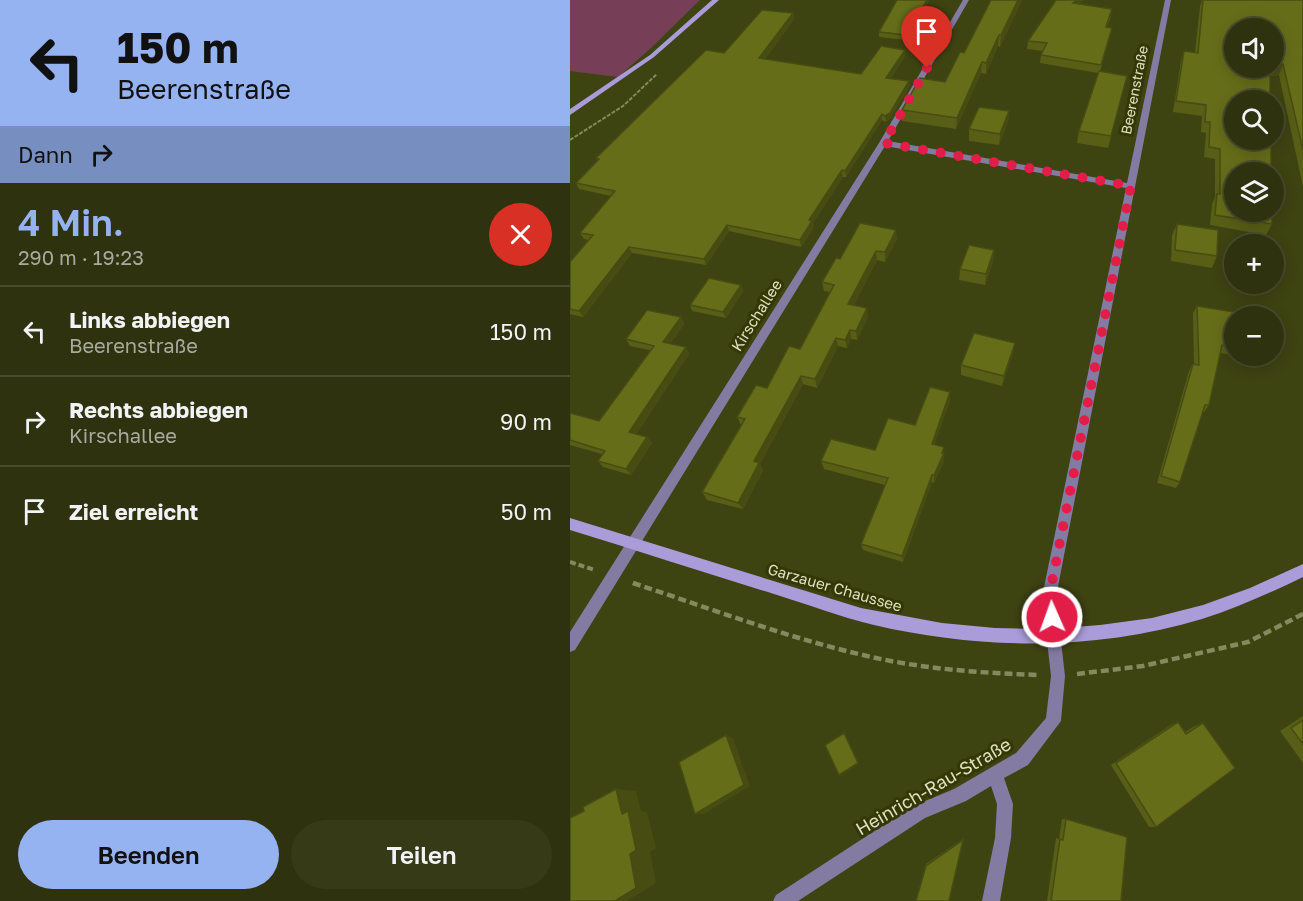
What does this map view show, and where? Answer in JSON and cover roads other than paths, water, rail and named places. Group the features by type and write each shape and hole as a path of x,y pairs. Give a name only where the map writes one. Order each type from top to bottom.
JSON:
{"main road":[{"path":"570,112 652,56 716,0"},
{"name":"Garzauer Chaussee","path":"570,524 886,621 985,633 1054,637 1126,630 1195,616 1227,606 1303,570"}],"street":[{"name":"Kirschallee","path":"570,645 884,143 966,0"},
{"name":"Beerenstraße","path":"1054,637 1049,597 1168,0"},
{"path":"884,143 1131,186"},
{"name":"Heinrich-Rau-Straße","path":"782,901 919,812 960,795 1022,759 1053,721 1058,676 1054,637"},
{"path":"991,901 1003,838 1005,804 995,775"}]}
